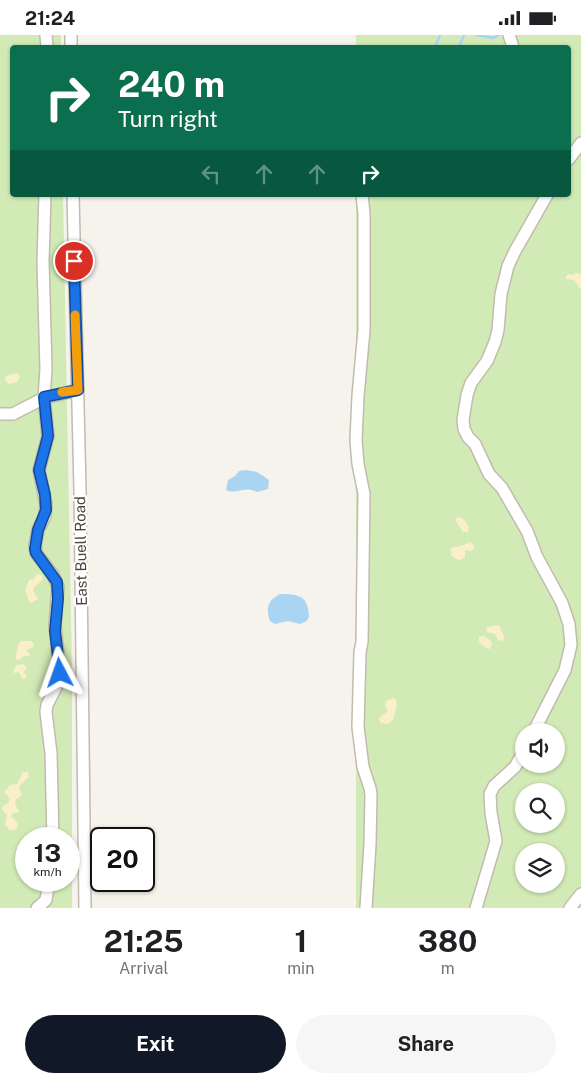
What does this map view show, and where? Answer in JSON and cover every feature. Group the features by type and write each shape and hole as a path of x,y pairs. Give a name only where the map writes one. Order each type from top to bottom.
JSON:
{"street":[{"path":"571,156 581,143"},
{"path":"45,197 43,261 46,369 44,397 48,436 39,470 45,495 46,510 38,530 35,545 36,553 55,579 58,591 55,625 60,673 58,683 47,705 46,717 51,753 53,827"},
{"name":"East Buell Road","path":"73,197 78,390 85,908"},
{"path":"362,197 364,331 356,440 358,464 364,494 362,642 360,652 358,727 363,767 371,795 366,908"},
{"path":"538,723 565,670 571,645 569,624 562,603 537,557 527,531 502,488 489,474 475,444 468,437 464,429 463,420 471,383 488,361 495,342 501,294 508,267 545,197"},
{"path":"0,414 13,414 44,397 78,390"},
{"path":"476,908 496,841 490,794 494,786 515,767"},
{"path":"37,908 46,900 47,892"},
{"path":"570,908 581,894"},
{"path":"575,908 581,907"}],"green space":[{"path":"0,35 61,35 61,45 10,45 10,197 63,197 72,672 72,827 15,827 15,892 72,892 72,908 0,908"},
{"path":"356,35 581,35 581,908 356,908 356,197 571,197 571,45 356,45"}],"sand":[{"path":"576,273 581,274 581,290 574,280 565,279 568,274 573,275"},
{"path":"17,373 20,377 17,382 10,384 6,382 5,376"},
{"path":"458,517 464,519 469,527 468,532 463,532 455,520"},
{"path":"470,542 473,544 474,549 471,551 465,550 465,557 463,559 458,560 451,555 451,548"},
{"path":"38,574 42,575 43,580 34,587 33,590 38,599 31,603 25,590 29,580"},
{"path":"499,625 504,636 503,641 498,640 495,634 487,632 486,629 487,627"},
{"path":"484,636 491,641 490,649 479,642 479,637"},
{"path":"22,641 31,641 34,644 33,647 26,650 31,656 24,656 19,660 16,659 16,655 18,644"},
{"path":"23,664 27,668 24,672 27,676 24,679 19,672 14,673 13,671 16,665"},
{"path":"393,698 396,700 396,706 392,720 389,724 380,723 379,718 388,711 385,706 386,701"},
{"path":"23,772 28,772 29,777 19,786 22,795 16,799 15,803 19,812 13,813 11,816 17,822 18,827 15,827 15,830 10,830 5,825 7,815 2,809 10,799 4,792 10,785 17,784"}],"water":[{"path":"239,471 257,472 269,480 268,489 257,492 248,489 226,490 228,480"},
{"path":"280,594 301,597 304,600 307,604 309,616 307,621 300,624 288,621 275,624 270,621 268,612 270,602"}],"waterway":[{"path":"436,45 440,35"},
{"path":"460,45 464,35"},
{"path":"476,35 493,38 499,35"}],"slow traffic":[{"path":"62,392 78,390 75,315"}],"route":[{"path":"60,673 55,631 58,598 57,582 36,553 35,545 38,530 46,510 46,500 39,470 48,436 44,397 78,390 74,261"}]}
